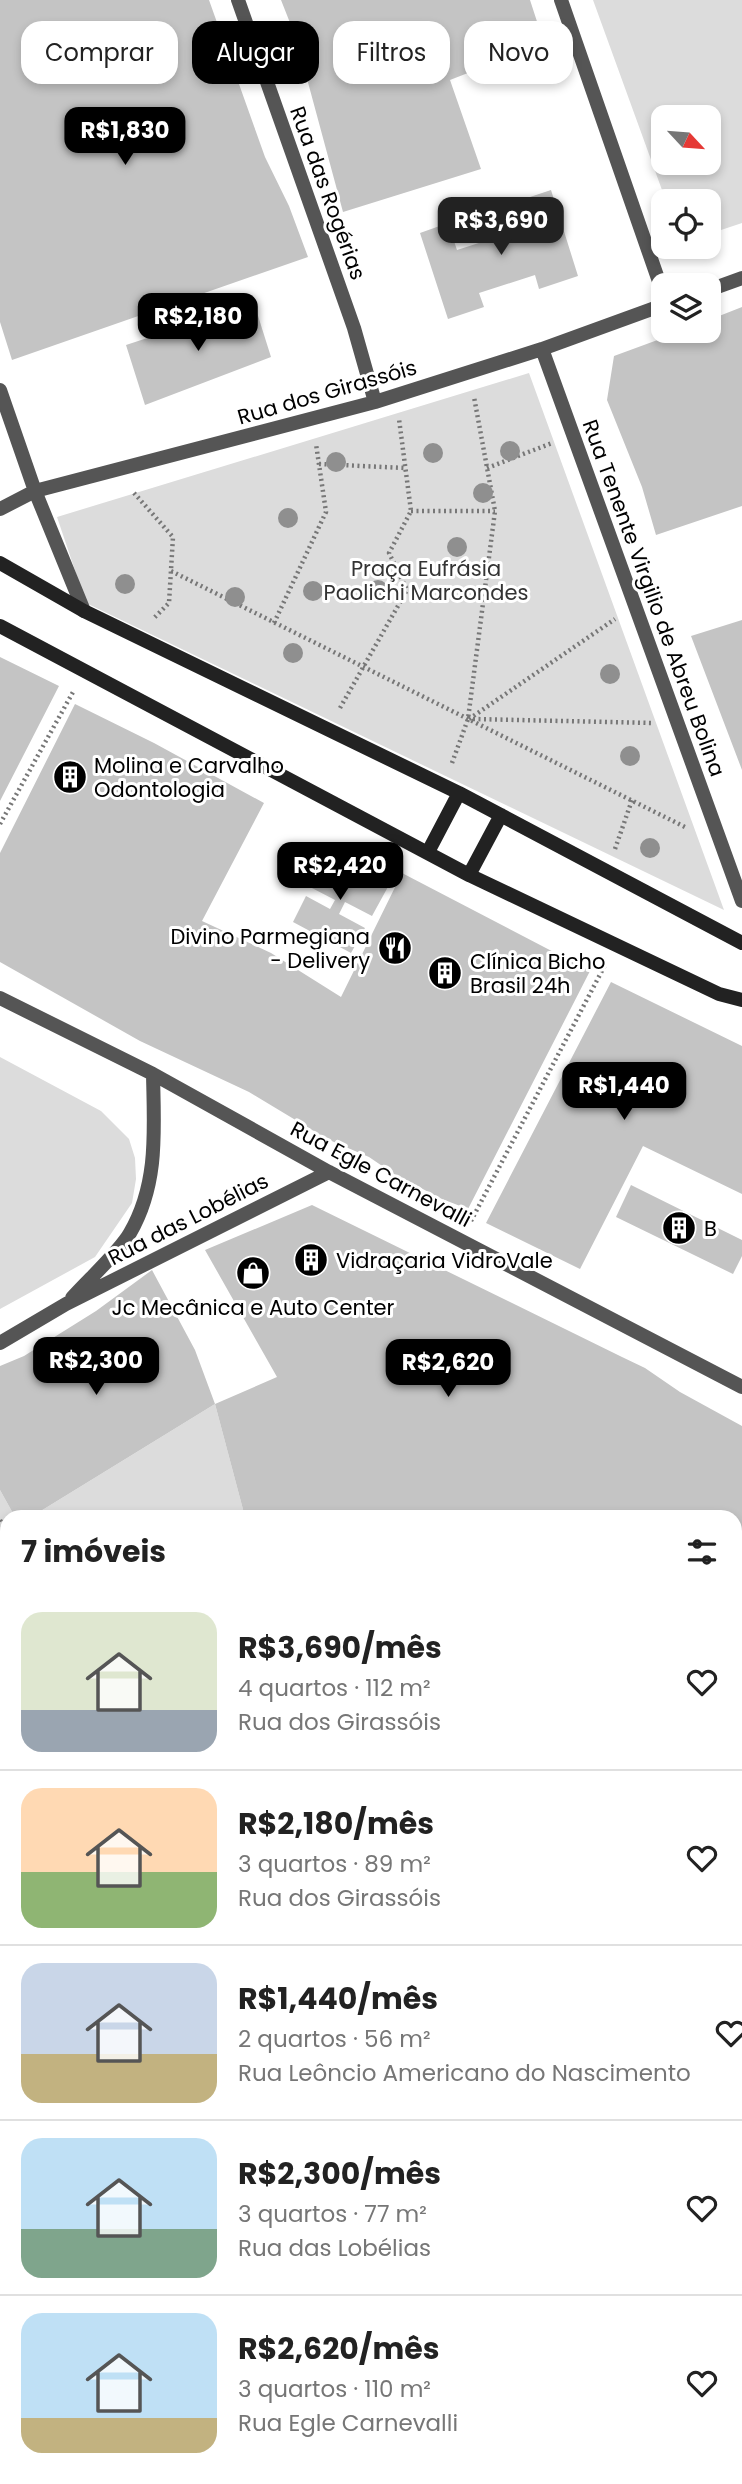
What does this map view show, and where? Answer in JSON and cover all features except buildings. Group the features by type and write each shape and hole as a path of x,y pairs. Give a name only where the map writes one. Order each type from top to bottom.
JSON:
{"main road":[{"path":"0,563 84,611 459,793 742,943"},
{"path":"0,626 469,875 719,994 742,1000"},
{"path":"428,852 459,793"},
{"path":"469,875 501,815"}],"street":[{"name":"Rua das Rogérias","path":"238,0 354,328 375,402"},
{"path":"561,0 656,273"},
{"path":"721,285 742,278"},
{"name":"Rua dos Girassóis","path":"0,509 35,491 375,402 541,349 651,309"},
{"name":"Rua Tenente Virgilio de Abreu Bolina","path":"541,349 742,901"},
{"path":"0,390 35,491 84,611"},
{"path":"719,994 742,1008"},
{"name":"Rua Egle Carnevalli","path":"0,998 153,1074 329,1172 742,1387"},
{"name":"Rua das Lobélias","path":"66,1304 130,1235 145,1201 155,1153 153,1074"},
{"name":"Rua das Lobélias","path":"0,1343 66,1304 329,1172"}],"path":[{"path":"451,765 468,719 495,511 473,390"},
{"path":"339,710 407,590 389,553 411,511 398,413"},
{"path":"274,623 326,512 315,438"},
{"path":"487,468 555,442"},
{"path":"319,464 405,468"},
{"path":"134,493 173,537 169,603 152,621"},
{"path":"411,511 495,511"},
{"path":"171,571 696,832"},
{"path":"468,719 618,617"},
{"path":"0,824 85,670"},
{"path":"468,719 656,723"},
{"path":"612,856 632,800"},
{"path":"467,1228 605,964"}],"green space":[{"path":"593,0 742,0 742,223 721,230 721,189 662,189 657,175 721,175 721,105 651,105 651,160"},
{"name":"Praça Eufrásia Paolichi Marcondes","path":"529,373 724,910 86,603 57,517"},
{"path":"0,1057 101,1111 129,1139 135,1158 136,1179 132,1203 95,1257 0,1309"},
{"path":"215,1404 243,1510 42,1510"},
{"path":"0,1490 11,1510 0,1510"}],"place":[{"name":"Molina e Carvalho Odontologia","path":"70,777"},
{"name":"Divino Parmegiana - Delivery","path":"395,948"},
{"name":"Clínica Bicho Brasil 24h","path":"445,973"},
{"name":"B","path":"679,1228"},
{"name":"Vidraçaria VidroVale","path":"311,1260"},
{"name":"Jc Mecânica e Auto Center","path":"253,1273"}]}
